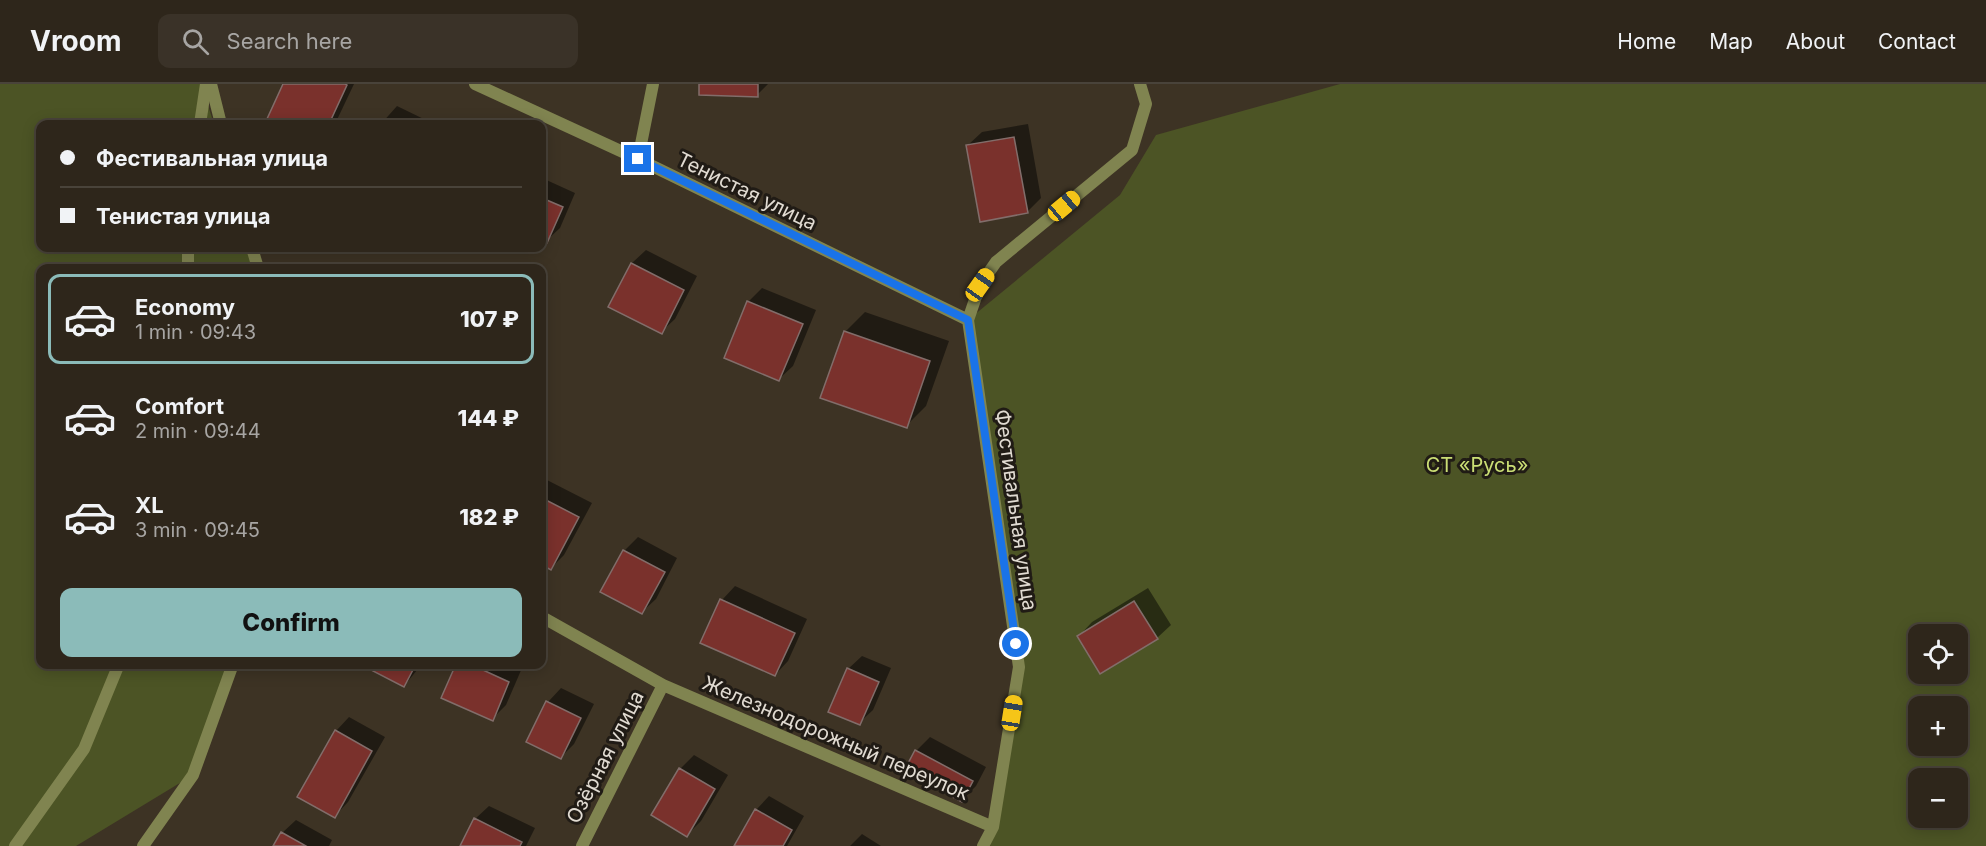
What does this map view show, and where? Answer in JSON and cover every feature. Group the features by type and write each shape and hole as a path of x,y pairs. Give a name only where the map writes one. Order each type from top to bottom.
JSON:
{"street":[{"path":"201,120 206,84"},
{"path":"211,84 220,120"},
{"name":"Тенистая улица","path":"475,84 638,159 968,320"},
{"path":"638,159 653,84"},
{"path":"968,320 980,285 996,262 1132,150 1146,104 1140,84"},
{"name":"Фестивальная улица","path":"968,320 1019,667 993,827 983,846"},
{"name":"Железнодорожный переулок","path":"546,619 663,685 993,827"},
{"path":"15,846 84,749 117,669"},
{"path":"143,846 193,775 231,669"},
{"name":"Озёрная улица","path":"582,846 663,685"}],"green space":[{"path":"0,84 201,84 213,120 36,120 36,252 252,252 256,264 36,264 36,669 232,669 193,775 76,846 0,846"},
{"name":"СТ «Русь»","path":"1340,84 1986,84 1986,846 990,846 1019,667 968,320 1120,195 1156,135"}],"building":[{"path":"283,84 347,85 331,120 267,119"},
{"path":"699,84 758,84 758,97 699,95"},
{"path":"1014,137 1028,213 980,222 966,145"},
{"path":"546,200 563,207 546,243"},
{"path":"631,263 684,290 662,334 608,307"},
{"path":"747,301 803,324 779,381 724,358"},
{"path":"844,331 930,361 907,428 820,398"},
{"path":"546,500 579,517 551,570 546,567"},
{"path":"623,550 665,572 642,614 600,592"},
{"path":"720,599 795,633 775,676 700,643"},
{"path":"1134,601 1158,639 1100,674 1077,636"},
{"path":"847,668 879,682 860,725 828,712"},
{"path":"372,669 413,669 404,687"},
{"path":"454,669 481,669 509,682 493,721 441,698"},
{"path":"546,701 581,718 561,759 526,742"},
{"path":"335,730 372,751 335,818 297,797"},
{"path":"915,750 973,781 962,802 904,771"},
{"path":"679,768 715,789 687,837 651,815"},
{"path":"755,809 792,830 783,846 734,846"},
{"path":"474,818 522,842 520,846 460,846"},
{"path":"281,832 306,846 273,846"}],"route":[{"path":"638,159 968,320 1016,644"}]}
